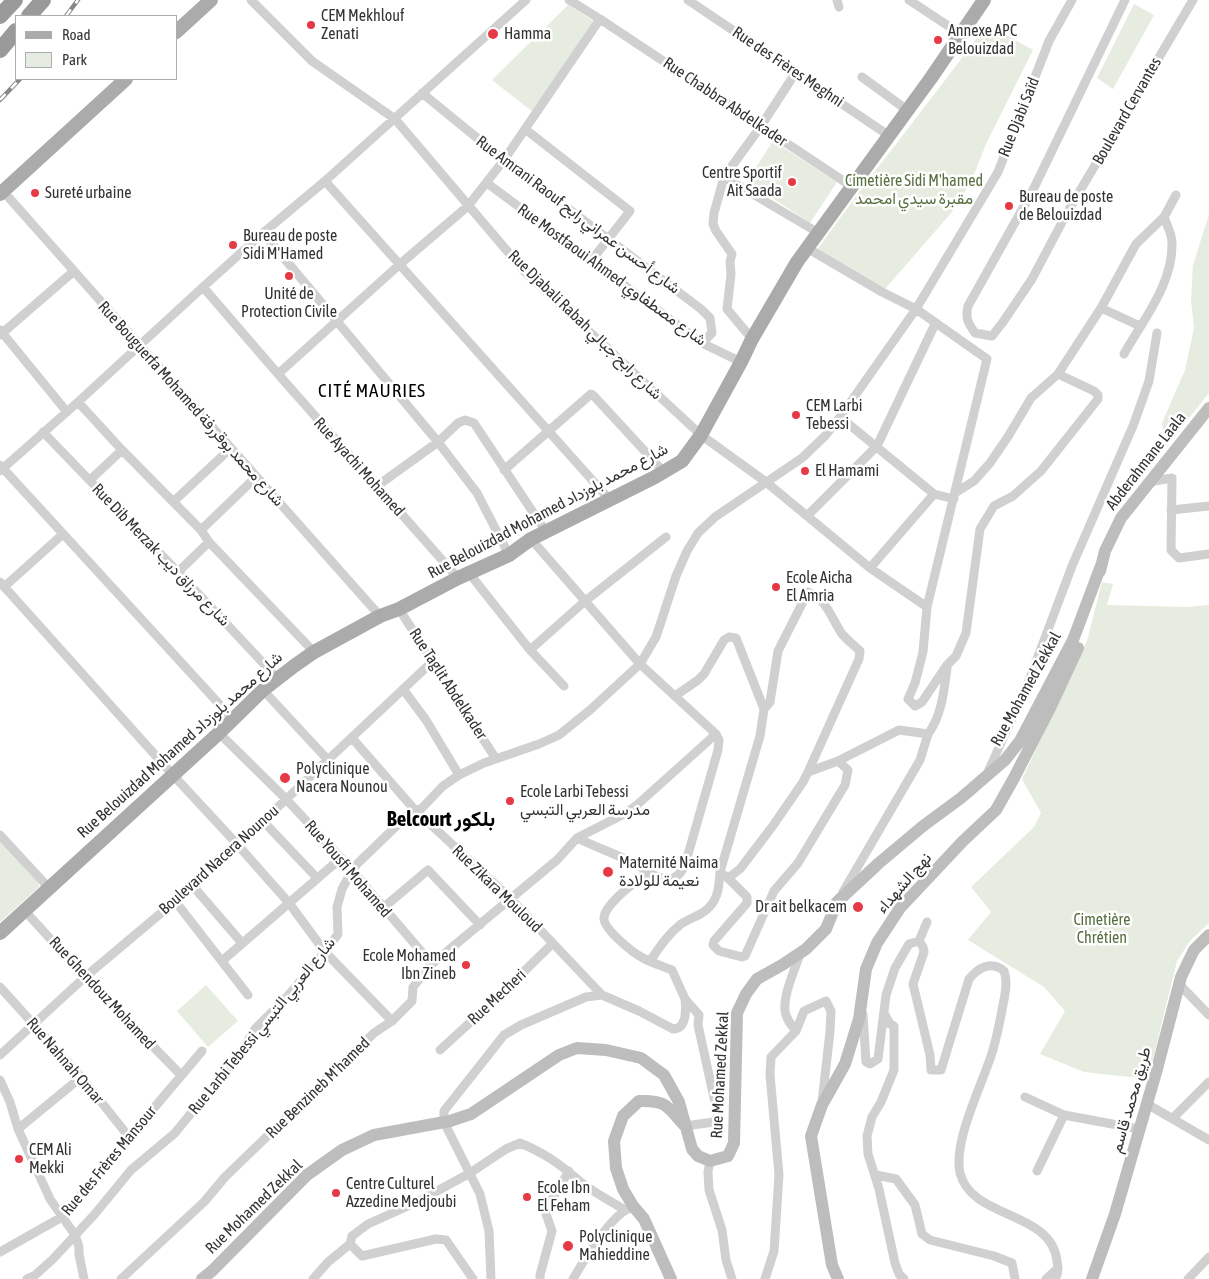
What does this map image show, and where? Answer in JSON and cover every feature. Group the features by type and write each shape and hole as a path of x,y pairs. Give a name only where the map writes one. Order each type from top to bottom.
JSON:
{"highway":[{"path":"0,16 15,0"},
{"path":"30,15 42,0"},
{"path":"0,50 15,32"}],"main road":[{"path":"178,30 211,0"},
{"name":"Rue Belouizdad Mohamed شارع محمد بلوزداد","path":"0,933 173,776 263,690 314,652 380,616 399,609 509,554 531,539 610,500 682,461 701,435 752,339 797,262 962,35 984,0"},
{"path":"5,189 125,80"}],"street":[{"name":"Rue Djabali Rabah شارع رابح جبالي","path":"251,0 312,60 395,119 526,272 701,435 766,482 870,568 927,607"},
{"path":"233,718 1,468 67,412 263,233 395,119 526,0"},
{"name":"Rue Chabbra Abdelkader","path":"569,0 851,186"},
{"name":"Rue des Frères Meghni","path":"688,0 888,135"},
{"path":"909,0 962,35"},
{"name":"Rue Djabi Saïd","path":"916,309 998,172 1049,41 1072,0"},
{"name":"Boulevard Cervantes","path":"1125,0 1032,192 968,306 966,316 968,323 975,333 992,336 1022,294 1068,211 1193,0"},
{"path":"278,374 399,265 468,206 504,160 600,19"},
{"path":"752,339 728,308 732,254 716,231 713,224 714,213 724,177 761,126 796,72"},
{"path":"862,77 907,110"},
{"name":"Rue Amrani Raouf شارع أحسن عمراني رابح","path":"422,93 504,160 701,309 710,318 712,333 702,343"},
{"path":"525,130 630,211 591,260"},
{"path":"724,177 817,232"},
{"path":"325,181 610,500"},
{"name":"Rue Mostfaoui Ahmed شارع مصطفاوي","path":"487,183 702,343 741,362"},
{"name":"Rue Bouguerfa Mohamed شارع محمد بوقررفة","path":"5,189 74,271 380,616"},
{"path":"840,417 934,494 954,496 974,481 990,463 1031,398 1058,374 1101,308 1136,244 1164,217 1176,195"},
{"path":"1124,354 1156,302 1170,265 1172,241 1164,217"},
{"path":"263,233 438,442 477,493 509,554"},
{"path":"807,248 882,292 916,309 986,359 927,607 923,652 908,699 909,702 917,706 956,656 966,633 980,529 994,506 1013,496 1041,471 1098,399 1098,395 1094,391 1058,374"},
{"path":"67,412 1,333 74,271"},
{"name":"Rue Ayachi Mohamed","path":"203,287 377,486 564,686"},
{"path":"1101,308 1140,326"},
{"name":"Rue Larbi Tebessi شارع العربي التبسي","path":"27,1279 34,1276 52,1260 131,1170 175,1133 242,1050 256,1029 287,997 325,952 338,934 337,907 342,889 357,864 414,809 420,810 443,786 459,775 559,735 590,710 640,664 656,637 676,576 687,551 698,533 715,517 802,458 825,436 916,309"},
{"path":"807,516 877,446 935,324"},
{"path":"985,778 1028,683 1072,566 1133,426 1149,380 1157,333"},
{"path":"504,470 589,395 593,395 664,472"},
{"path":"78,402 122,450 202,530 209,542 314,652"},
{"name":"Abderahmane Laala","path":"1102,564 1105,552 1121,518 1209,408"},
{"path":"377,486 438,442 458,423 465,420 470,421 474,423 546,532"},
{"name":"Rue Dib Merzak شارع مرزاق ديب","path":"43,432 278,678"},
{"path":"174,501 231,448"},
{"path":"90,480 122,450"},
{"path":"202,530 256,477"},
{"path":"1148,482 1172,478 1171,550 1179,558 1209,554"},
{"path":"870,568 934,494"},
{"path":"1171,510 1209,506"},
{"path":"63,534 2,585 289,903 325,952 392,1020"},
{"path":"530,650 584,602 666,537"},
{"path":"531,539 640,664 716,734 719,740 718,750 681,874 675,878 667,879 647,872 637,864 577,838"},
{"path":"178,572 209,542"},
{"name":"Rue Mohamed Zekkal","path":"202,1279 307,1175 342,1150 374,1135 444,1122 471,1114 558,1054 577,1048 606,1050 641,1058 664,1075 679,1102 692,1149 698,1156 710,1162 728,1156 734,1143 737,1012 746,994 758,979 800,954 826,929 837,902 879,863 1005,760 1020,741 1073,640 1102,564"},
{"name":"نهج الشهداء","path":"838,1279 832,1265 811,1136 822,1105 845,1064 859,1019 866,969 877,943 900,908 996,810 1050,708 1082,637 1102,564"},
{"path":"728,878 740,869 803,782 859,659 860,650 843,635 832,615 813,594 808,592 778,650 770,702 764,709"},
{"name":"Rue Taglit Abdelkader","path":"399,609 496,759"},
{"path":"650,961 666,938 680,925 704,912 714,902 718,892 720,872 760,736 764,709 736,638 729,637 724,640 704,674 675,696"},
{"name":"Boulevard Nacera Nounou","path":"0,1055 85,977 175,901 263,821 433,661"},
{"path":"837,902 920,760 928,734 936,723 944,694 948,665"},
{"path":"403,689 426,720 459,775"},
{"path":"263,690 328,760"},
{"path":"808,772 838,761 900,730 928,734"},
{"name":"Rue Yousfi Mohamed","path":"219,733 286,799 341,858 432,964"},
{"path":"577,838 626,813 716,734"},
{"name":"Rue Zikara Mouloud","path":"352,738 414,809 510,898 602,996"},
{"path":"720,872 747,897 747,904 714,941 713,945 719,951 742,958 774,891 798,863 845,785 848,770 838,761"},
{"path":"263,821 317,878"},
{"path":"0,835 49,888"},
{"name":"Rue Benzineb M'hamed","path":"121,1279 204,1202 225,1177 278,1125 374,1034 412,1001 413,987 432,964 557,860 577,838"},
{"path":"222,961 341,858"},
{"path":"383,908 428,870 480,925"},
{"path":"629,1208 616,1168 614,1141 623,1116 639,1101 653,1101 665,1104 685,1126 714,1122 718,1116 698,1025 699,1015 685,999 672,970 642,958 604,925 604,917 608,907 647,872"},
{"path":"192,885 242,943"},
{"path":"175,901 248,995"},
{"name":"Rue Ghendouz Mohamed","path":"24,910 85,977 181,1075"},
{"path":"919,941 927,922"},
{"name":"طريق محمد قاسم","path":"1092,1279 1115,1214 1179,984 1194,950 1209,935"},
{"path":"862,996 866,1062 870,1064 878,1059 886,995 895,968 909,944 919,941"},
{"path":"919,941 924,952 913,984 930,1055 931,1070 941,1070 969,979 983,966 989,965 1001,968 1004,971 1006,982 1000,1025 963,1134 958,1163 961,1176 969,1190 980,1200 1012,1215 1043,1233 1052,1243 1056,1252 1058,1268 1055,1279"},
{"name":"Rue Mecheri","path":"440,1050 552,944"},
{"path":"796,1031 787,1016 785,999 800,954"},
{"path":"1179,984 1209,1015"},
{"name":"Rue Nahnah Omar","path":"0,987 83,1079 129,1137"},
{"path":"491,1279 489,1232 480,1194 444,1122 444,1110 504,1035 552,1010 586,997 602,996 639,1011 673,1029 681,1027 686,1012 685,999"},
{"path":"765,1279 774,1251 779,1175 770,1075 771,1057 796,1031 804,1011 826,1001 831,1011 822,1105"},
{"path":"885,1015 890,1024 894,1026 894,1070 881,1102 872,1117 867,1136 868,1154 876,1176 895,1263 899,1274 904,1279"},
{"name":"Rue des Frères Mansour","path":"0,1252 62,1217 202,1051"},
{"path":"18,1129 74,1083 83,1079"},
{"path":"0,1080 10,1102 18,1129 50,1199 75,1235 79,1247 84,1279"},
{"path":"1174,1118 1209,1082"},
{"path":"1025,1097 1064,1115 1139,1129"},
{"path":"1147,1104 1209,1140"},
{"path":"1037,1171 1064,1115"},
{"path":"313,1279 328,1262 350,1244 352,1236 368,1224 419,1201 470,1173 506,1148 520,1144 542,1152 569,1171 576,1179 629,1208 644,1219 671,1279"},
{"path":"710,1162 708,1172 710,1190 722,1230 726,1260 732,1279"},
{"path":"540,1279 552,1231 545,1212 569,1171"},
{"path":"876,1176 896,1179 915,1206 922,1234 930,1240 994,1256 1012,1263 1015,1279"},
{"path":"576,1278 583,1261 606,1230 629,1208"},
{"path":"350,1244 362,1256 436,1239 446,1240 473,1279"},
{"path":"1188,1279 1208,1260"},
{"path":"1046,1279 1058,1268"}],"green space":[{"path":"1134,4 1154,15 1113,89 1097,78"},
{"path":"568,5 593,21 533,112 492,80"},
{"name":"Cimetière Sidi M'hamed مقبرة سيدي امحمد","path":"987,24 1033,50 986,144 971,182 952,212 885,289 817,250"},
{"name":"Centre Sportif Ait Saada","path":"773,141 837,182 810,223 747,181"},
{"path":"1209,214 1209,393 1165,448 1162,423 1185,370 1194,328 1191,300 1193,265"},
{"name":"Cimetière Chrétien","path":"1102,582 1113,584 1107,605 1187,607 1209,605 1209,923 1190,941 1177,961 1148,1079 1084,1072 1040,1054 1065,1011 1044,987 968,940 991,912 971,887 1034,827 1041,813 1022,779 1087,641"},
{"path":"0,841 38,883 39,887 0,922"},
{"path":"206,985 238,1021 208,1047 177,1011"}],"railway":[{"path":"67,15 78,0"},
{"path":"0,100 19,80"}],"place":[{"name":"CEM Mekhlouf Zenati","path":"311,25"},
{"name":"Hamma","path":"493,34"},
{"name":"Annexe APC Belouizdad","path":"938,40"},
{"name":"Centre Sportif Ait Saada","path":"792,182"},
{"name":"Sureté urbaine","path":"35,193"},
{"name":"Bureau de poste de Belouizdad","path":"1009,206"},
{"name":"Bureau de poste Sidi M'Hamed","path":"233,245"},
{"name":"Unité de Protection Civile","path":"289,276"},
{"name":"CEM Larbi Tebessi","path":"796,415"},
{"name":"El Hamami","path":"805,471"},
{"name":"Ecole Aicha El Amria","path":"776,587"},
{"name":"Polyclinique Nacera Nounou","path":"285,778"},
{"name":"Ecole Larbi Tebessi مدرسة العربي التبسي","path":"510,801"},
{"name":"Maternité Naima نعيمة للولادة","path":"608,872"},
{"name":"Dr ait belkacem","path":"858,907"},
{"name":"Ecole Mohamed Ibn Zineb","path":"466,965"},
{"name":"CEM Ali Mekki","path":"19,1159"},
{"name":"Centre Culturel Azzedine Medjoubi","path":"336,1193"},
{"name":"Ecole Ibn El Feham","path":"527,1197"},
{"name":"Polyclinique Mahieddine","path":"568,1246"}],"district":[{"name":"CITÉ MAURIES","path":"372,391"},
{"name":"Belcourt بلكور","path":"441,819"}]}
